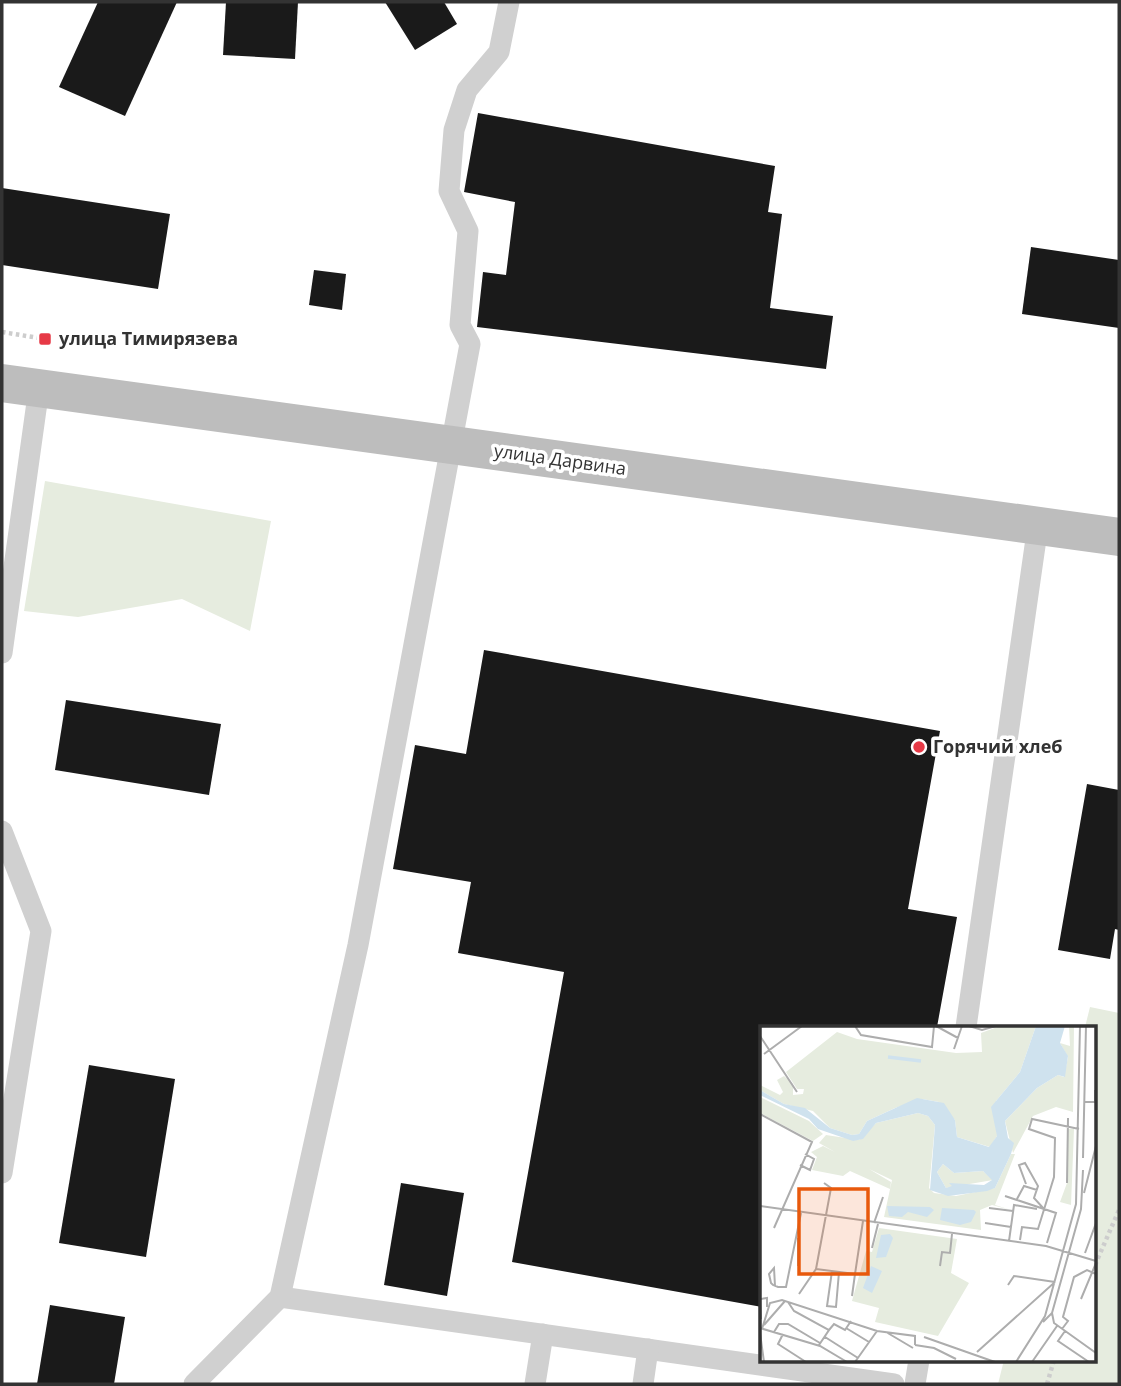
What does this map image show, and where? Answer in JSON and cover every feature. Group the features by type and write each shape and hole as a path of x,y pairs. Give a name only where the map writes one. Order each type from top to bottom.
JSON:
{"main road":[{"name":"улица Дарвина","path":"20,385 1119,537"}],"lane":[{"path":"194,1384 280,1297 358,945 470,344 460,326 468,231 449,191 454,130 467,90 499,52 509,2"},
{"path":"2,653 20,385"},
{"path":"966,1026 1038,525"},
{"path":"2,831 41,931 2,1173"},
{"path":"280,1297 894,1384"},
{"path":"535,1384 543,1334"},
{"path":"643,1384 649,1349"},
{"path":"915,1384 919,1362"}],"path":[{"path":"2,332 45,339"},
{"path":"1096,1263 1119,1210"},
{"path":"1047,1384 1053,1362"}],"shaded area":[{"path":"45,481 271,521 250,631 182,599 78,617 24,611"},
{"path":"1090,1007 1119,1013 1119,1384 998,1384 1004,1362 1096,1362 1096,1026 1085,1026"}],"building":[{"path":"98,2 177,2 125,116 59,87"},
{"path":"226,2 298,2 295,59 223,55"},
{"path":"385,2 444,2 457,24 415,50"},
{"path":"478,113 775,166 768,212 782,214 770,308 833,316 826,369 477,327 483,272 506,275 515,202 464,192"},
{"path":"2,188 170,214 158,289 2,265"},
{"path":"1031,247 1119,260 1119,328 1022,314"},
{"path":"314,270 346,274 342,310 309,305"},
{"path":"484,650 940,731 908,909 957,917 937,1026 760,1026 760,1307 512,1262 564,972 458,953 471,882 393,869 415,745 466,754"},
{"path":"66,700 221,724 209,795 55,770"},
{"path":"1087,784 1119,790 1119,930 1115,929 1110,959 1058,950"},
{"path":"89,1065 175,1079 146,1257 59,1243"},
{"path":"401,1183 464,1193 447,1296 384,1285"},
{"path":"50,1305 125,1317 114,1384 37,1384"}],"place":[{"name":"улица Тимирязева","path":"45,339"},
{"name":"Горячий хлеб","path":"919,747"}]}
